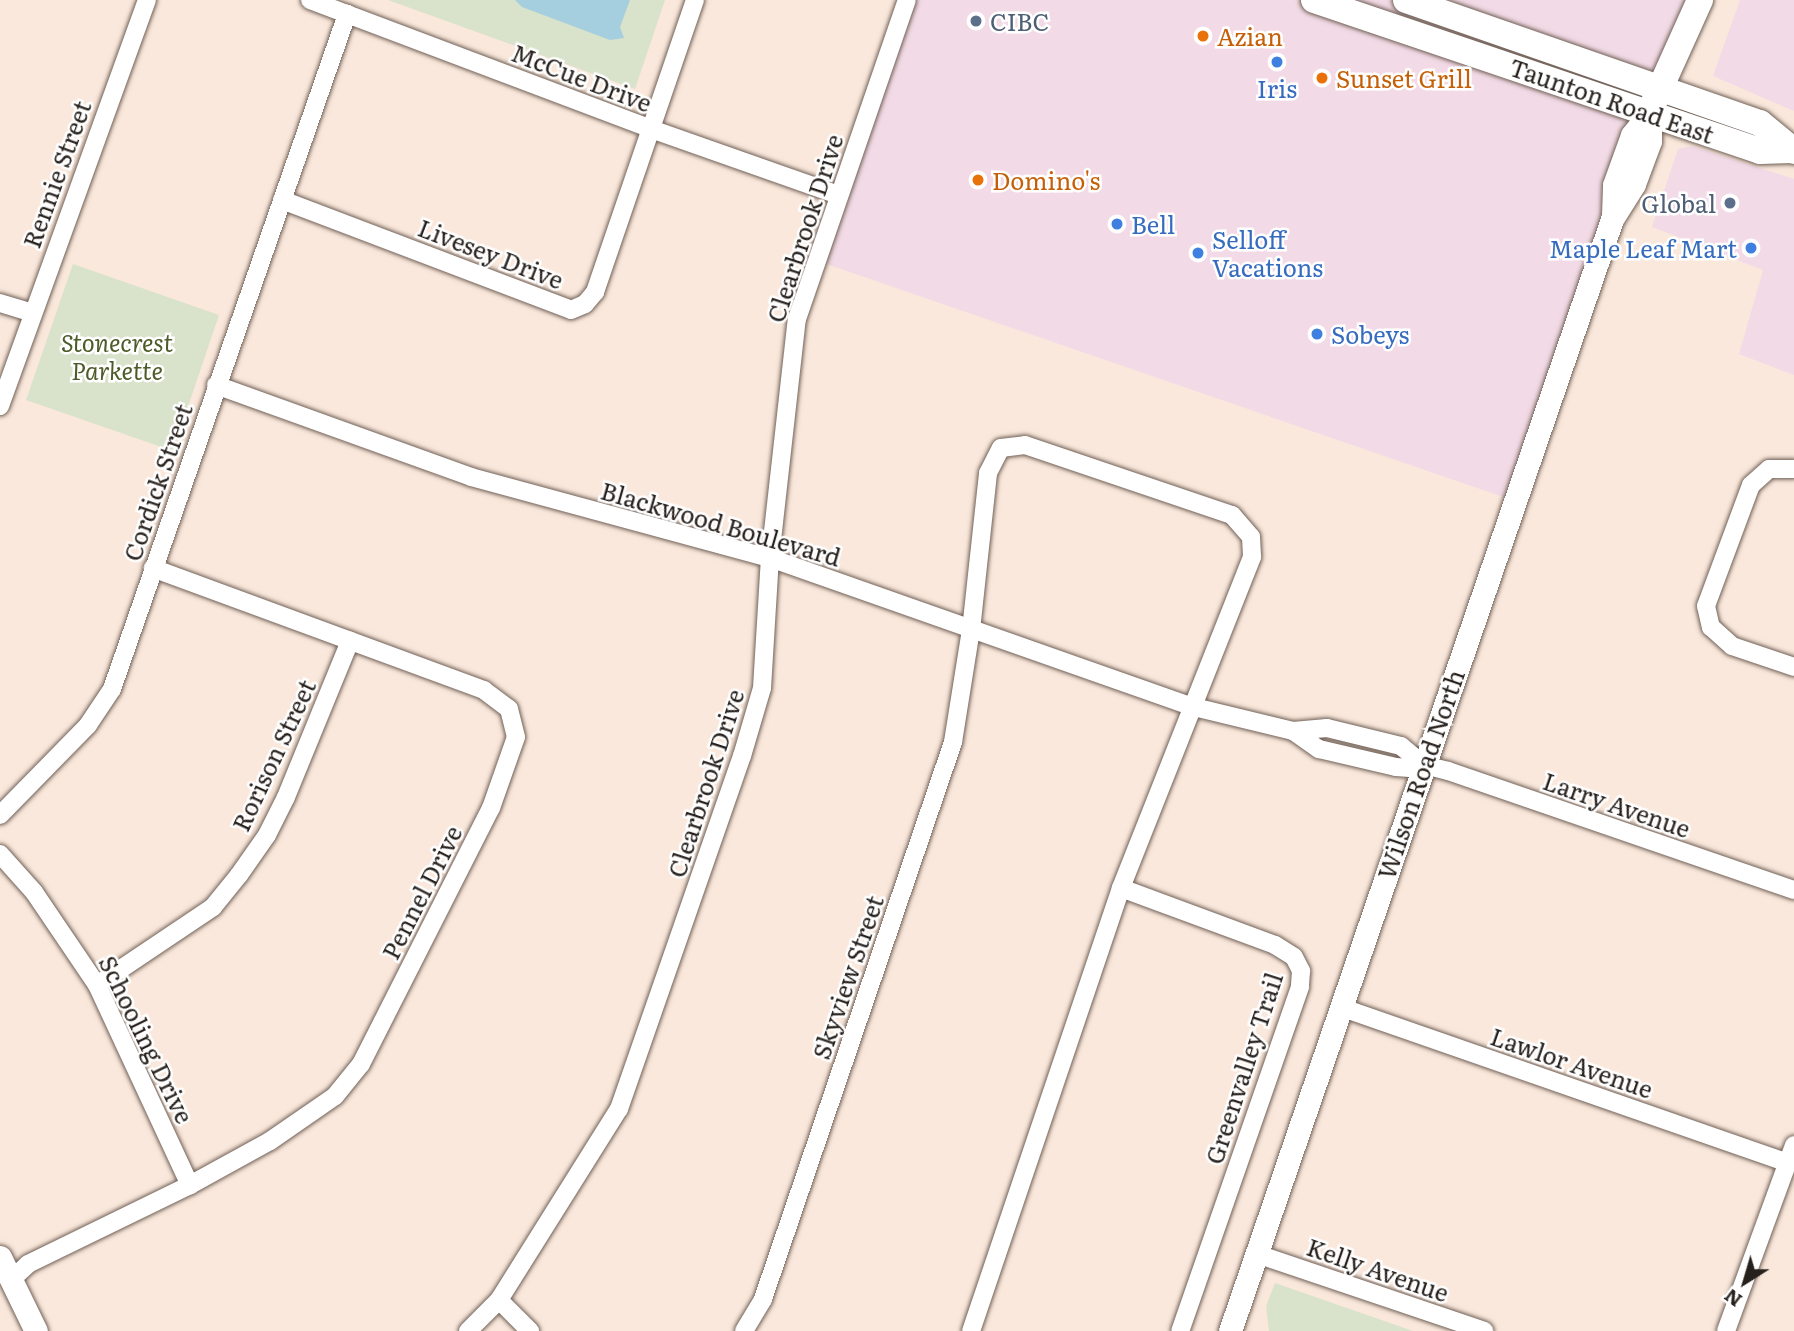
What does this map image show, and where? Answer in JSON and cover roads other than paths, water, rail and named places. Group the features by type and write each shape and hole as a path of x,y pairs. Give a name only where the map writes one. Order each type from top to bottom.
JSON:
{"main road":[{"name":"Taunton Road East","path":"1314,0 1760,151 1772,153 1793,150"},
{"name":"Taunton Road East","path":"1406,0 1760,123 1793,150"},
{"name":"Wilson Road North","path":"1650,113 1700,0"}],"street":[{"name":"Rennie Street","path":"0,406 147,0"},
{"name":"McCue Drive","path":"310,0 651,129 838,195"},
{"path":"651,129 695,0"},
{"name":"Clearbrook Drive","path":"468,1331 499,1300 619,1109 742,756 762,688 770,558 797,319 907,0"},
{"name":"Cordick Street","path":"0,815 88,725 113,689 216,385 347,14"},
{"name":"Wilson Road North","path":"1230,1331 1612,219 1634,184 1650,141 1650,113"},
{"name":"Livesey Drive","path":"282,200 571,310 585,304 595,292 651,129"},
{"path":"0,303 32,313"},
{"name":"Blackwood Boulevard","path":"216,385 471,477 770,558 1194,707 1293,731 1327,728 1401,746 1424,765"},
{"name":"Skyview Street","path":"744,1331 763,1299 953,742 971,630 988,473 1001,448 1025,444 1232,515 1251,537 1252,556 1194,707"},
{"path":"1794,469 1769,469 1751,485 1706,606 1711,627 1732,646 1794,667"},
{"name":"Pennel Drive","path":"11,1280 28,1264 190,1185 305,1119 335,1096 361,1064 491,808 516,737 509,709 484,690 153,568"},
{"name":"Rorison Street","path":"97,985 213,907 239,875 267,835 286,797 350,641"},
{"path":"971,1331 1121,888 1194,707"},
{"name":"Larry Avenue","path":"1424,765 1794,890"},
{"name":"Schooling Drive","path":"0,854 34,892 97,985 190,1185"},
{"name":"Greenvalley Trail","path":"1121,888 1275,945 1294,957 1301,971 1300,986 1180,1331"},
{"name":"Lawlor Avenue","path":"1340,1007 1788,1163"},
{"path":"1726,1331 1794,1145"},
{"name":"Kelly Avenue","path":"1257,1254 1484,1331"},
{"path":"0,1257 36,1331"},
{"path":"499,1300 530,1331"}],"water":[{"path":"515,0 630,0 620,27 624,38 610,40 522,7"}],"place":[{"name":"CIBC","path":"976,21"},
{"name":"Azian","path":"1203,36"},
{"name":"Iris","path":"1277,62"},
{"name":"Sunset Grill","path":"1322,78"},
{"name":"Domino's","path":"978,180"},
{"name":"Global","path":"1730,203"},
{"name":"Bell","path":"1117,224"},
{"name":"Maple Leaf Mart","path":"1751,248"},
{"name":"Selloff Vacations","path":"1198,253"},
{"name":"Sobeys","path":"1317,334"}],"park label":[{"name":"Stonecrest Parkette","path":"117,356"}]}
